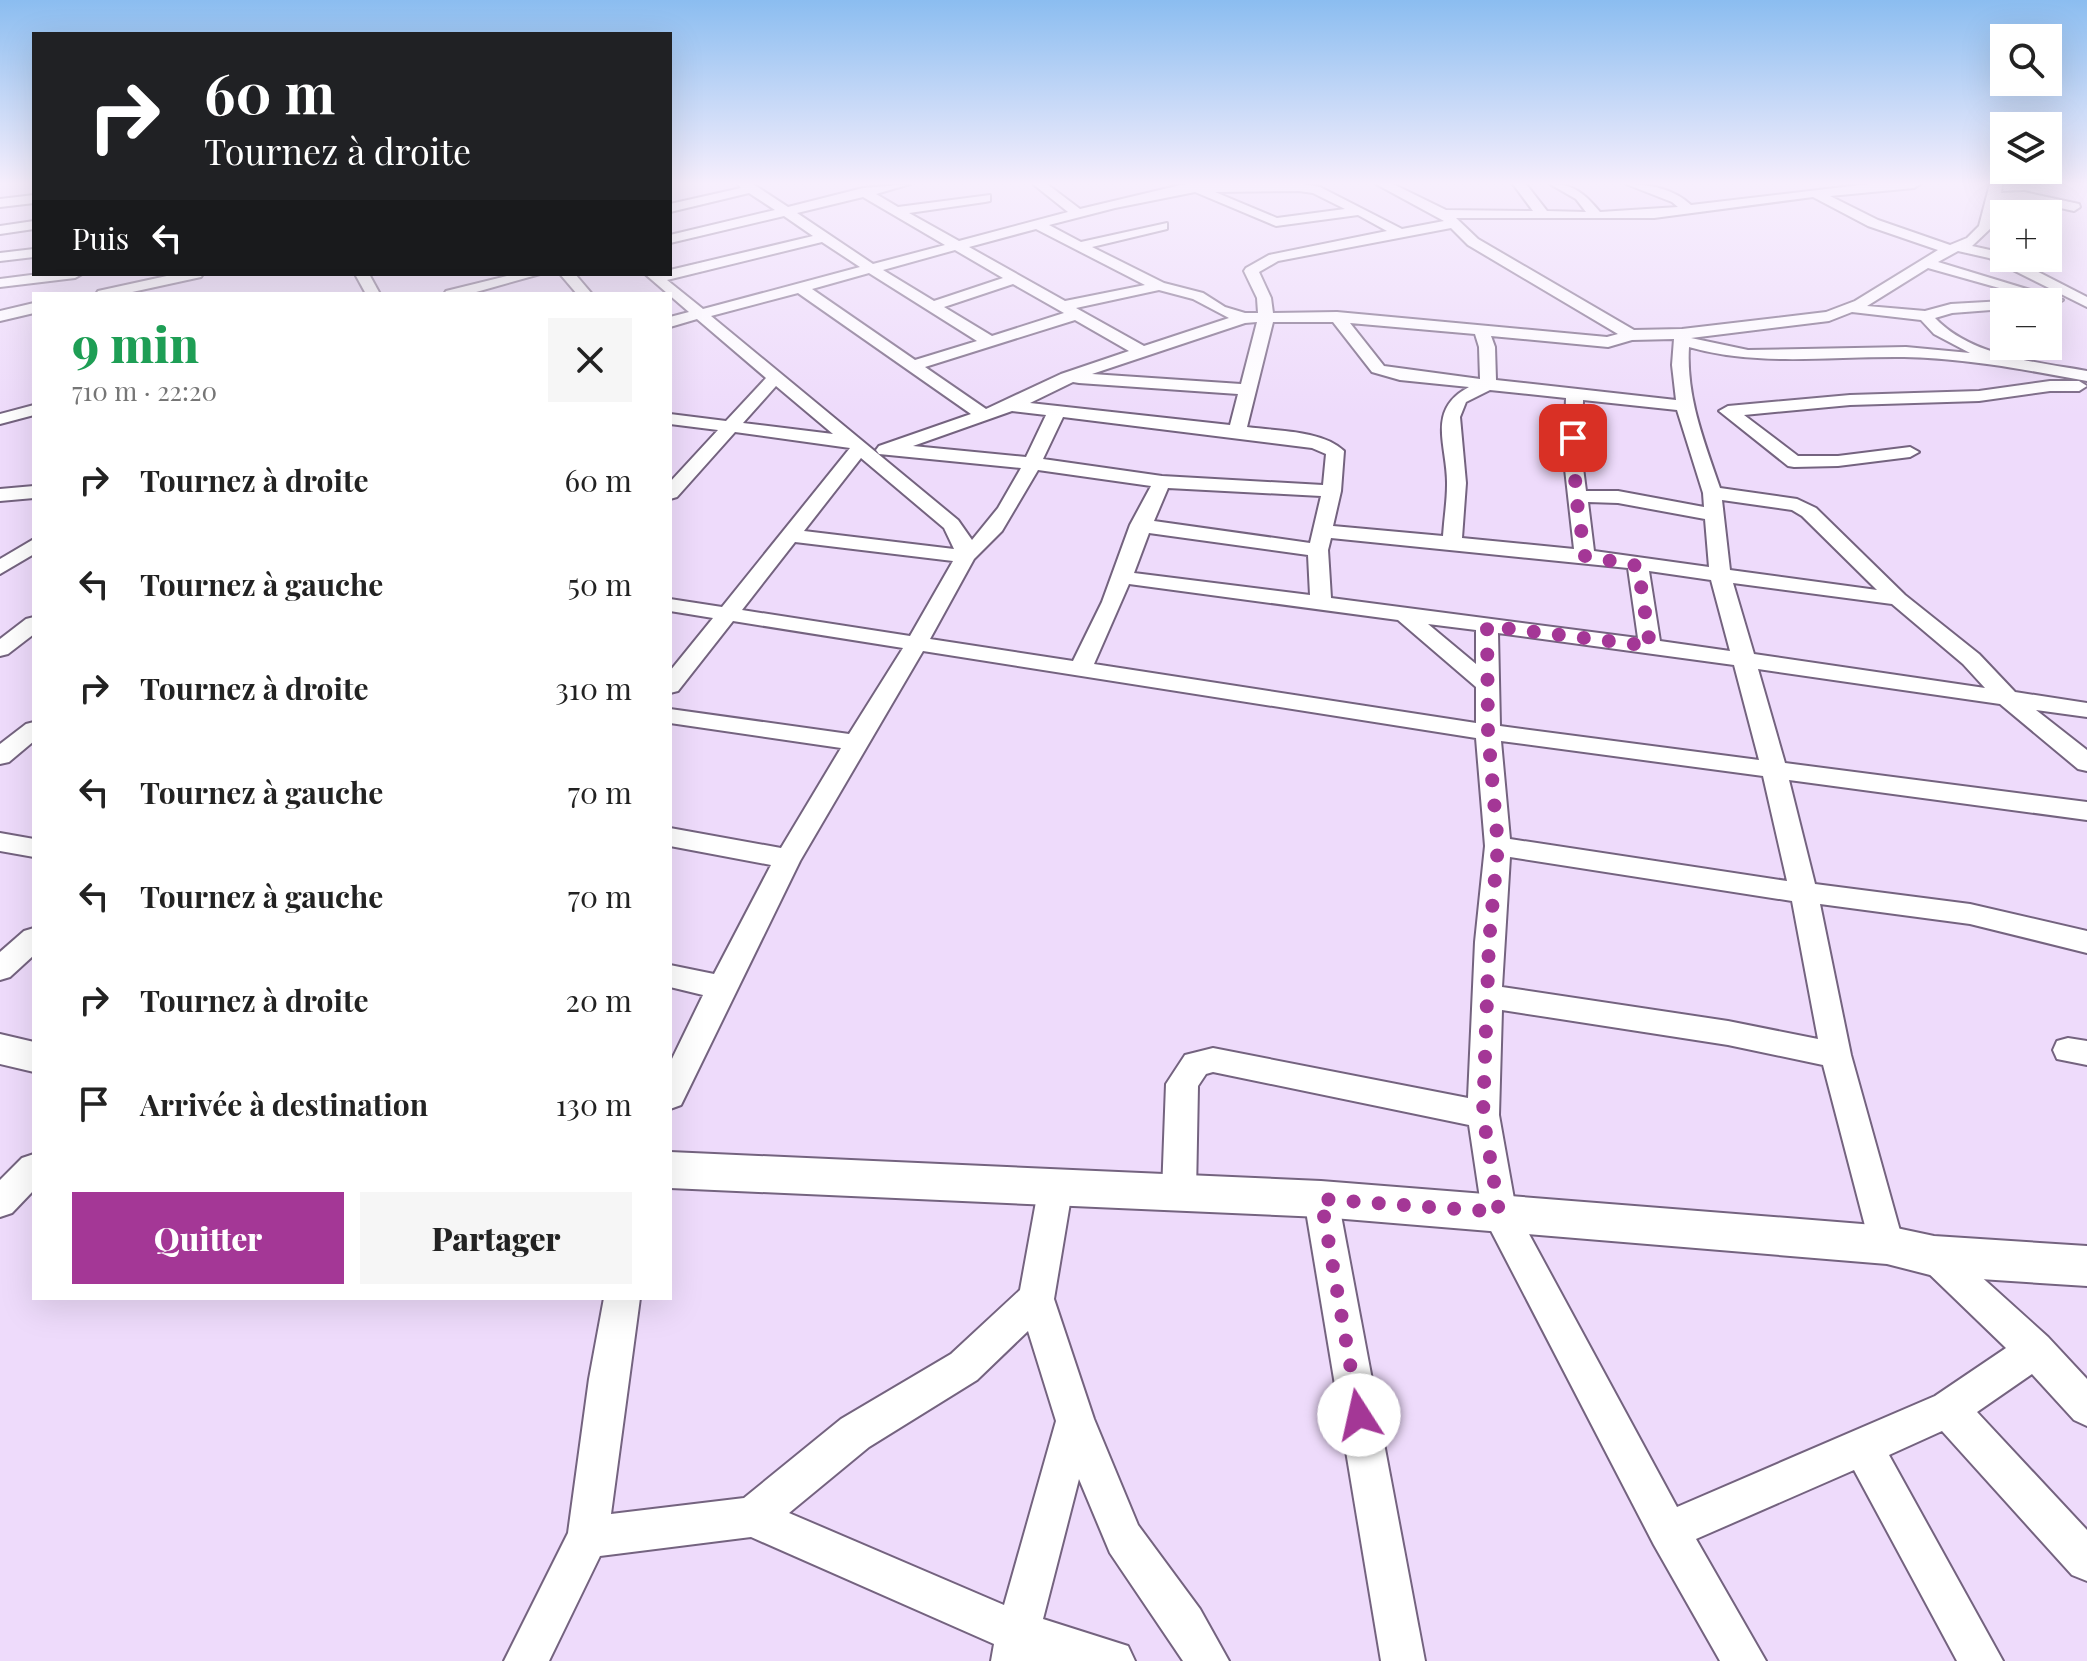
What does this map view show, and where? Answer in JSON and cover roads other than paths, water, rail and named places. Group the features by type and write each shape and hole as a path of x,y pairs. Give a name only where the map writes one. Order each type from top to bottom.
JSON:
{"main road":[{"path":"0,1049 32,1057"},
{"path":"672,1170 1321,1199 1887,1245 1934,1256 2087,1266"}],"street":[{"path":"672,272 718,262"},
{"path":"861,262 989,341"},
{"path":"672,321 899,262"},
{"path":"983,262 1141,351"},
{"path":"1111,262 1159,286 1198,296 1220,310 1244,318 1337,317 1608,342 1639,335"},
{"path":"1237,431 1266,319 1264,298 1251,271 1267,262"},
{"path":"1508,262 1639,335 1748,355 1906,352 1990,359"},
{"path":"1682,342 1829,316 1853,308 1926,262 1960,276 2012,288"},
{"path":"2008,262 2086,303"},
{"path":"0,283 58,276"},
{"path":"93,291 184,276"},
{"path":"457,292 523,276"},
{"path":"569,276 583,292"},
{"path":"654,276 951,524 963,541 966,556"},
{"path":"933,306 1014,279"},
{"path":"913,366 1069,310 1159,286"},
{"path":"801,288 983,415"},
{"path":"2062,302 2086,303"},
{"path":"1853,308 1925,316 1951,309 1990,306"},
{"path":"0,316 32,308"},
{"path":"1925,316 1939,331 1990,356"},
{"path":"1337,317 1378,369 1400,375 1686,406"},
{"path":"885,450 1011,406 1067,377 1244,318"},
{"path":"1482,332 1487,347 1488,384"},
{"path":"1682,342 1680,365 1686,406 1713,504 1720,573 1774,769 1836,1055 1887,1245"},
{"path":"1997,360 2087,376"},
{"path":"1067,377 1249,390"},
{"path":"672,491 775,378"},
{"path":"1452,545 1457,483 1451,417 1459,399 1488,384"},
{"path":"1910,452 1838,461 1794,462 1728,411 1850,400 1979,396 2050,386 2087,386"},
{"path":"1575,393 1576,496 1585,556"},
{"path":"1011,406 1237,431 1316,443 1335,451 1332,491 1320,540 1321,602"},
{"path":"0,419 32,411"},
{"path":"672,1092 720,987 788,859 918,644 966,556 988,539 1003,518 1056,413"},
{"path":"672,419 730,425 885,450 1031,463 1162,482 1332,491"},
{"path":"672,683 856,445"},
{"path":"1082,669 1085,649 1104,622 1140,525 1162,482"},
{"path":"1576,496 1713,504 1797,505 1809,512 1898,599 1971,659 2008,699 2087,763"},
{"path":"1140,525 1320,540 1452,545 1585,556 1638,566 1720,573 1830,592 1898,599"},
{"path":"788,535 966,556"},
{"path":"0,568 32,546"},
{"path":"1638,566 1650,646"},
{"path":"1120,577 1650,646 2087,710"},
{"path":"672,605 1488,732 2087,811"},
{"path":"1404,615 1486,684"},
{"path":"0,649 32,625"},
{"path":"1487,626 1488,732 1498,846 1483,1115 1499,1212 1668,1531 1744,1661"},
{"path":"672,716 857,743"},
{"path":"0,756 32,731"},
{"path":"672,837 788,859"},
{"path":"0,842 32,848"},
{"path":"1498,846 1803,893 1871,899 1970,914 2087,942"},
{"path":"0,969 32,940"},
{"path":"672,976 720,987"},
{"path":"1488,996 1728,1033 1836,1055"},
{"path":"1179,1193 1182,1084 1196,1064 1213,1060 1259,1068 1483,1115"},
{"path":"0,1202 32,1170"},
{"path":"1056,1185 1036,1299 1075,1421 1124,1539 1185,1624 1207,1661"},
{"path":"1321,1199 1403,1661"},
{"path":"1934,1256 2035,1350 2087,1407"},
{"path":"588,1537 752,1517 855,1433 964,1367 1036,1299"},
{"path":"526,1661 588,1537 608,1379 622,1300"},
{"path":"1668,1531 1948,1409 2035,1350"},
{"path":"1948,1409 2087,1560"},
{"path":"1016,1647 1075,1421"},
{"path":"1863,1447 1981,1661"},
{"path":"752,1517 1016,1647 1113,1661"}]}
